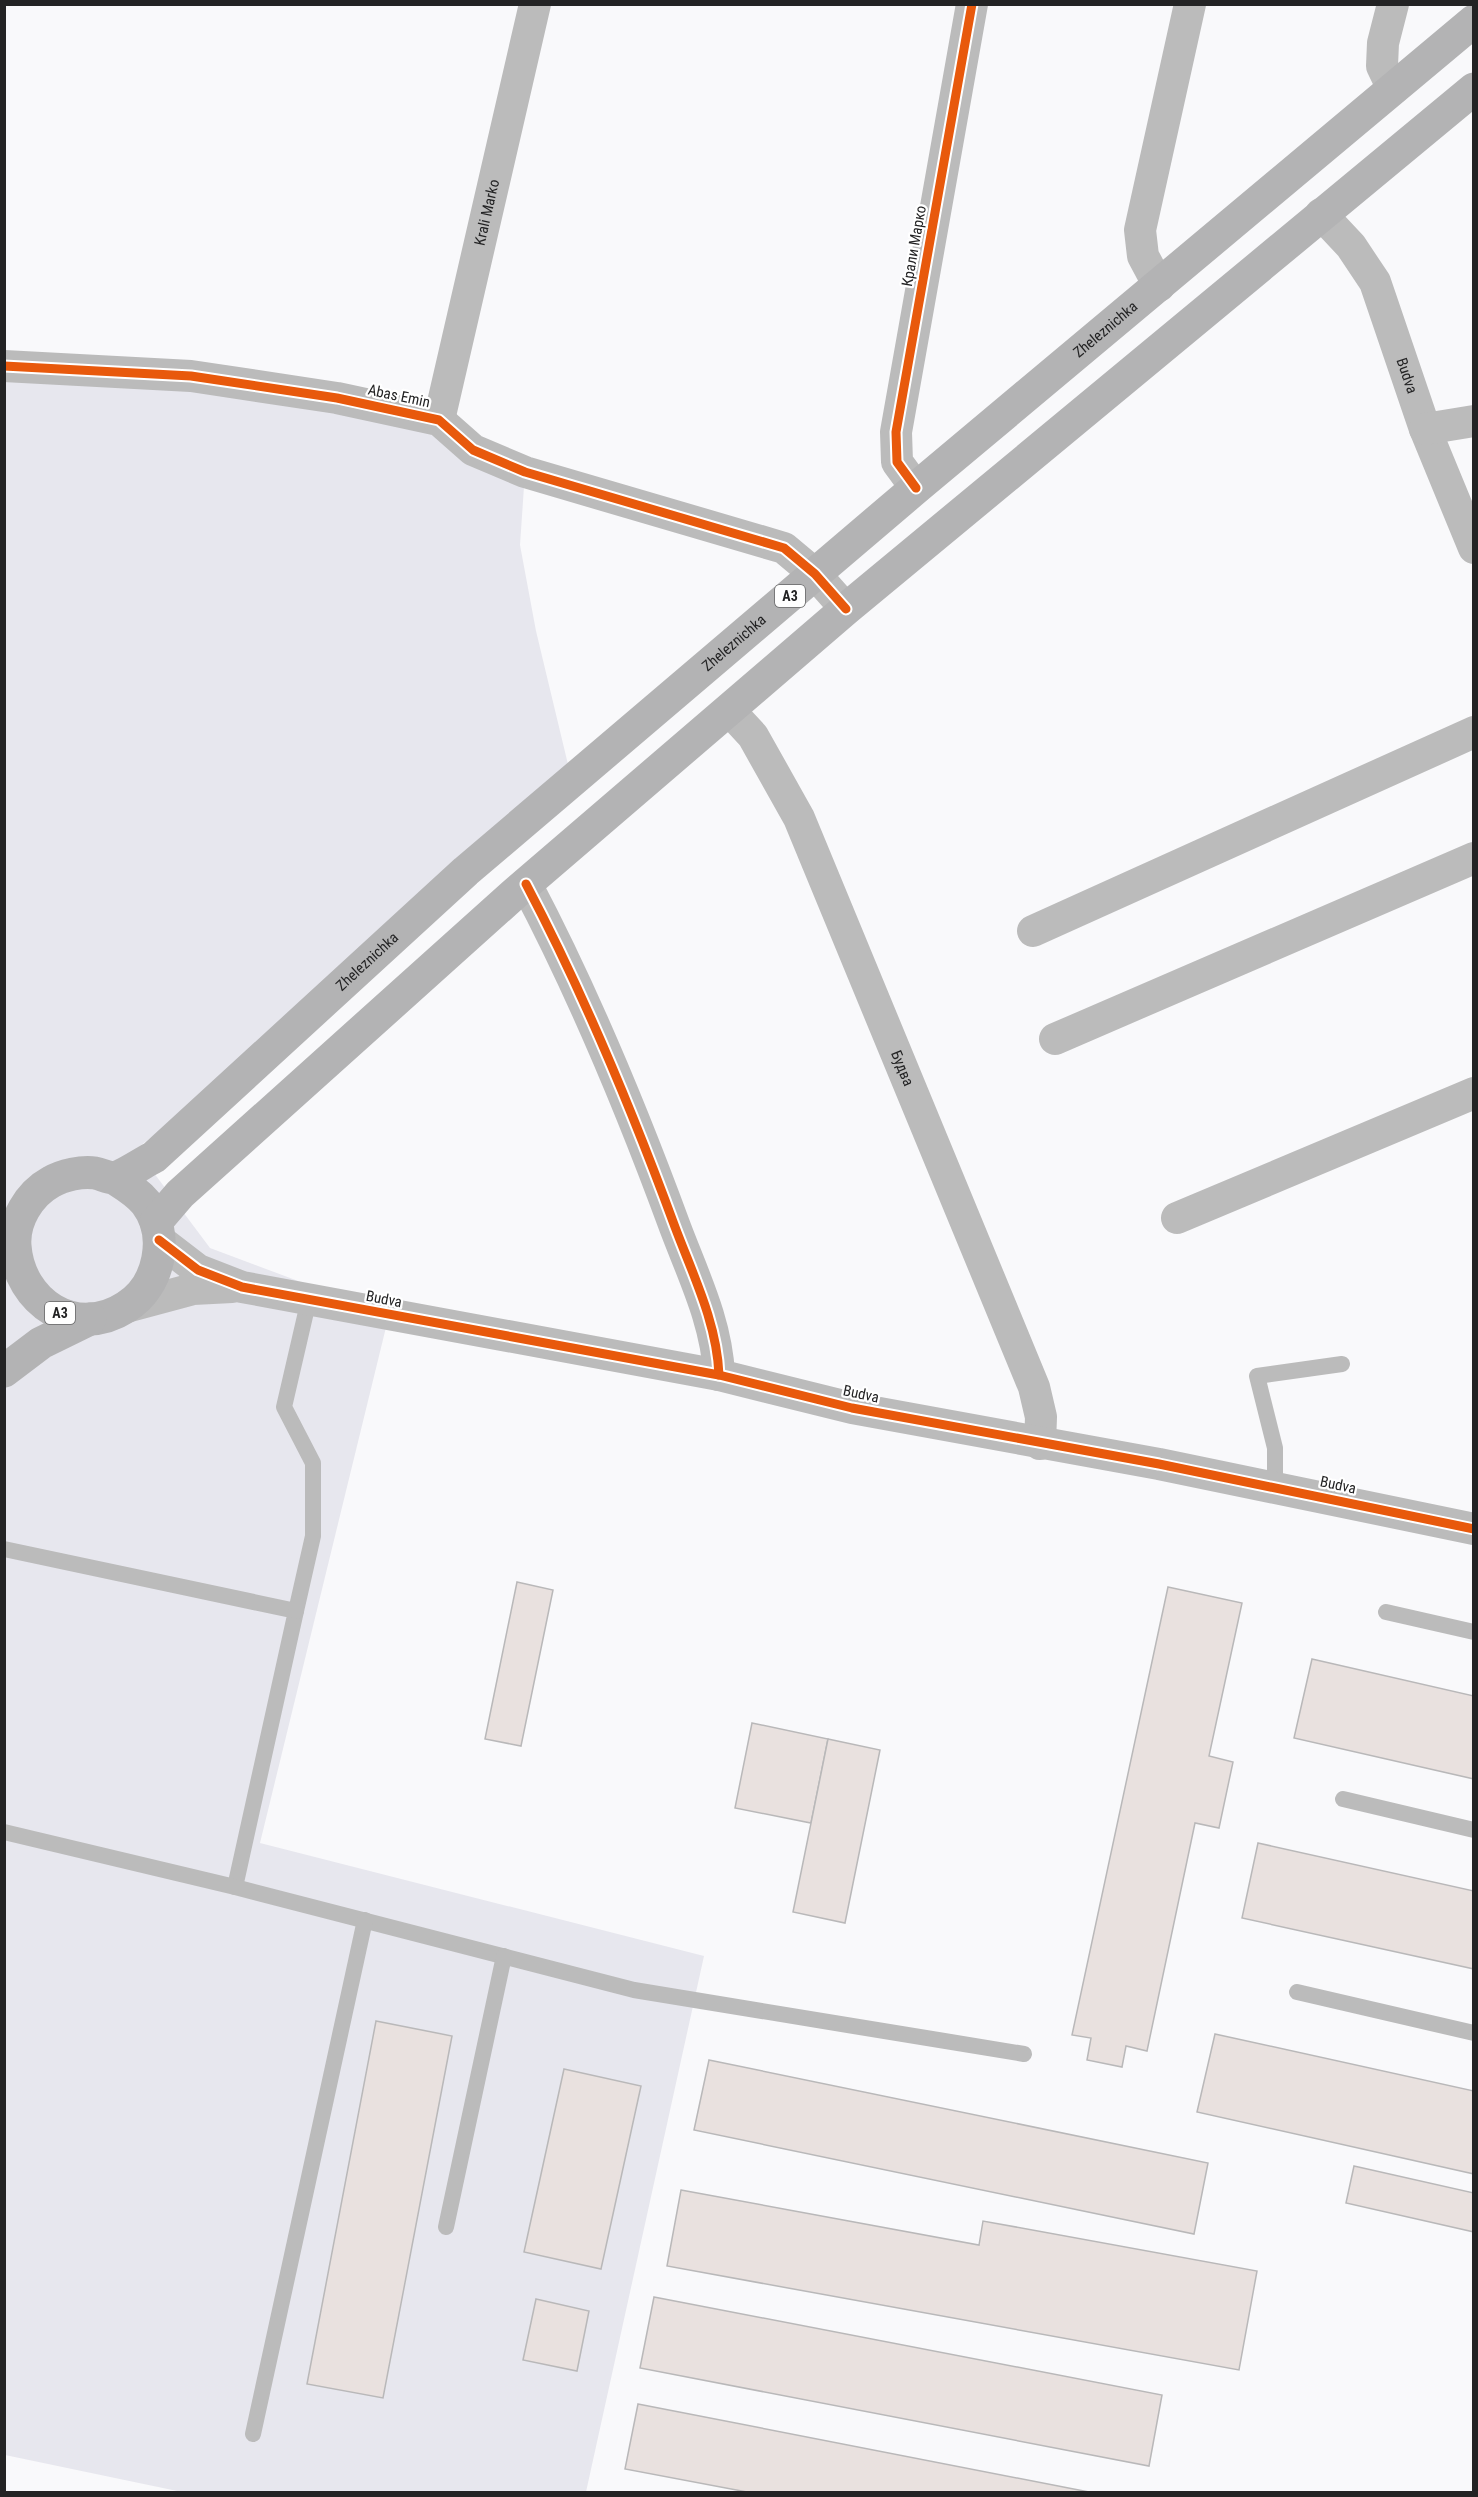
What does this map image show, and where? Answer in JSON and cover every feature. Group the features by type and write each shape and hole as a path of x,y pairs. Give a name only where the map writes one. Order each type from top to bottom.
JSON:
{"main road":[{"name":"Zheleznichka","path":"114,1178 154,1157 466,871 916,488 1473,21"},
{"path":"158,1231 180,1194 526,884 846,609 1473,89"},
{"name":"A3","path":"93,1173 114,1178 132,1189 146,1204 158,1231 158,1260 152,1279 141,1295 126,1307 109,1316 90,1319 68,1316 48,1308 11,1274 20,1216 19,1200 51,1182 72,1174 93,1173"},
{"name":"A3","path":"4,1371 41,1343 90,1319"}],"street":[{"name":"Krali Marko","path":"439,420 535,4"},
{"name":"Крали Марко","path":"916,488 897,462 896,432 972,4"},
{"path":"1159,286 1143,256 1140,230 1190,4"},
{"path":"1393,4 1383,43 1382,66 1393,89"},
{"name":"Budva","path":"1321,214 1351,246 1374,282 1425,429 1473,548"},
{"name":"Abas Emin","path":"4,366 191,376 337,398 439,420 473,450 525,472 784,548 815,574 846,609"},
{"path":"1425,429 1473,421"},
{"name":"Будва","path":"729,710 753,736 775,772 803,829 1034,1387 1041,1417 1040,1444"},
{"path":"1033,931 1473,732"},
{"path":"1055,1039 1473,858"},
{"path":"526,884 578,989 653,1168 716,1337 719,1375"},
{"path":"1177,1218 1473,1093"},
{"path":"158,1231 198,1270 242,1287"},
{"path":"126,1307 193,1289 242,1287"},
{"name":"Budva","path":"242,1287 719,1375 852,1408 1275,1488 1473,1529"}],"lane":[{"path":"235,1887 313,1536 313,1463 284,1407 309,1299"},
{"path":"1275,1488 1275,1448 1257,1376 1342,1364"},
{"path":"4,1549 296,1611"},
{"path":"1386,1612 1473,1632"},
{"path":"1343,1799 1473,1830"},
{"path":"4,1832 235,1887 634,1990 1024,2054"},
{"path":"253,2434 365,1920"},
{"path":"447,2227 504,1956"},
{"path":"1297,1992 1473,2033"}],"shaded area":[{"path":"4,366 439,420 525,472 520,545 536,631 572,781 300,1024 136,1149 210,1248 389,1315 260,1843 704,1956 586,2492 182,2492 5,2455"}],"building":[{"path":"517,1582 553,1590 521,1746 485,1739"},
{"path":"1168,1587 1242,1603 1209,1756 1233,1762 1219,1828 1195,1823 1147,2051 1126,2046 1122,2067 1087,2060 1091,2038 1072,2035"},
{"path":"1312,1659 1474,1696 1474,1779 1294,1738"},
{"path":"752,1723 828,1739 811,1823 735,1808"},
{"path":"828,1739 880,1750 845,1923 793,1912"},
{"path":"1258,1843 1474,1891 1474,1969 1242,1918"},
{"path":"376,2021 452,2036 383,2398 307,2384"},
{"path":"1215,2034 1474,2091 1474,2174 1197,2112"},
{"path":"709,2060 1208,2163 1194,2234 694,2130"},
{"path":"564,2069 641,2086 601,2269 524,2252"},
{"path":"1354,2166 1474,2193 1474,2232 1346,2203"},
{"path":"681,2190 979,2245 983,2221 1257,2271 1239,2370 667,2266"},
{"path":"654,2297 1162,2395 1149,2466 640,2368"},
{"path":"536,2299 589,2311 577,2371 523,2360"},
{"path":"638,2404 1089,2492 747,2492 625,2469"}],"cycle path":[{"path":"916,488 897,462 896,432 972,4"},
{"path":"4,366 191,376 337,398 439,420 473,450 525,472 784,548 815,574 846,609"},
{"path":"526,884 568,968 642,1140 709,1318 719,1375"},
{"path":"159,1240 198,1270 242,1287 719,1375 852,1408 1159,1464 1474,1529"}]}
